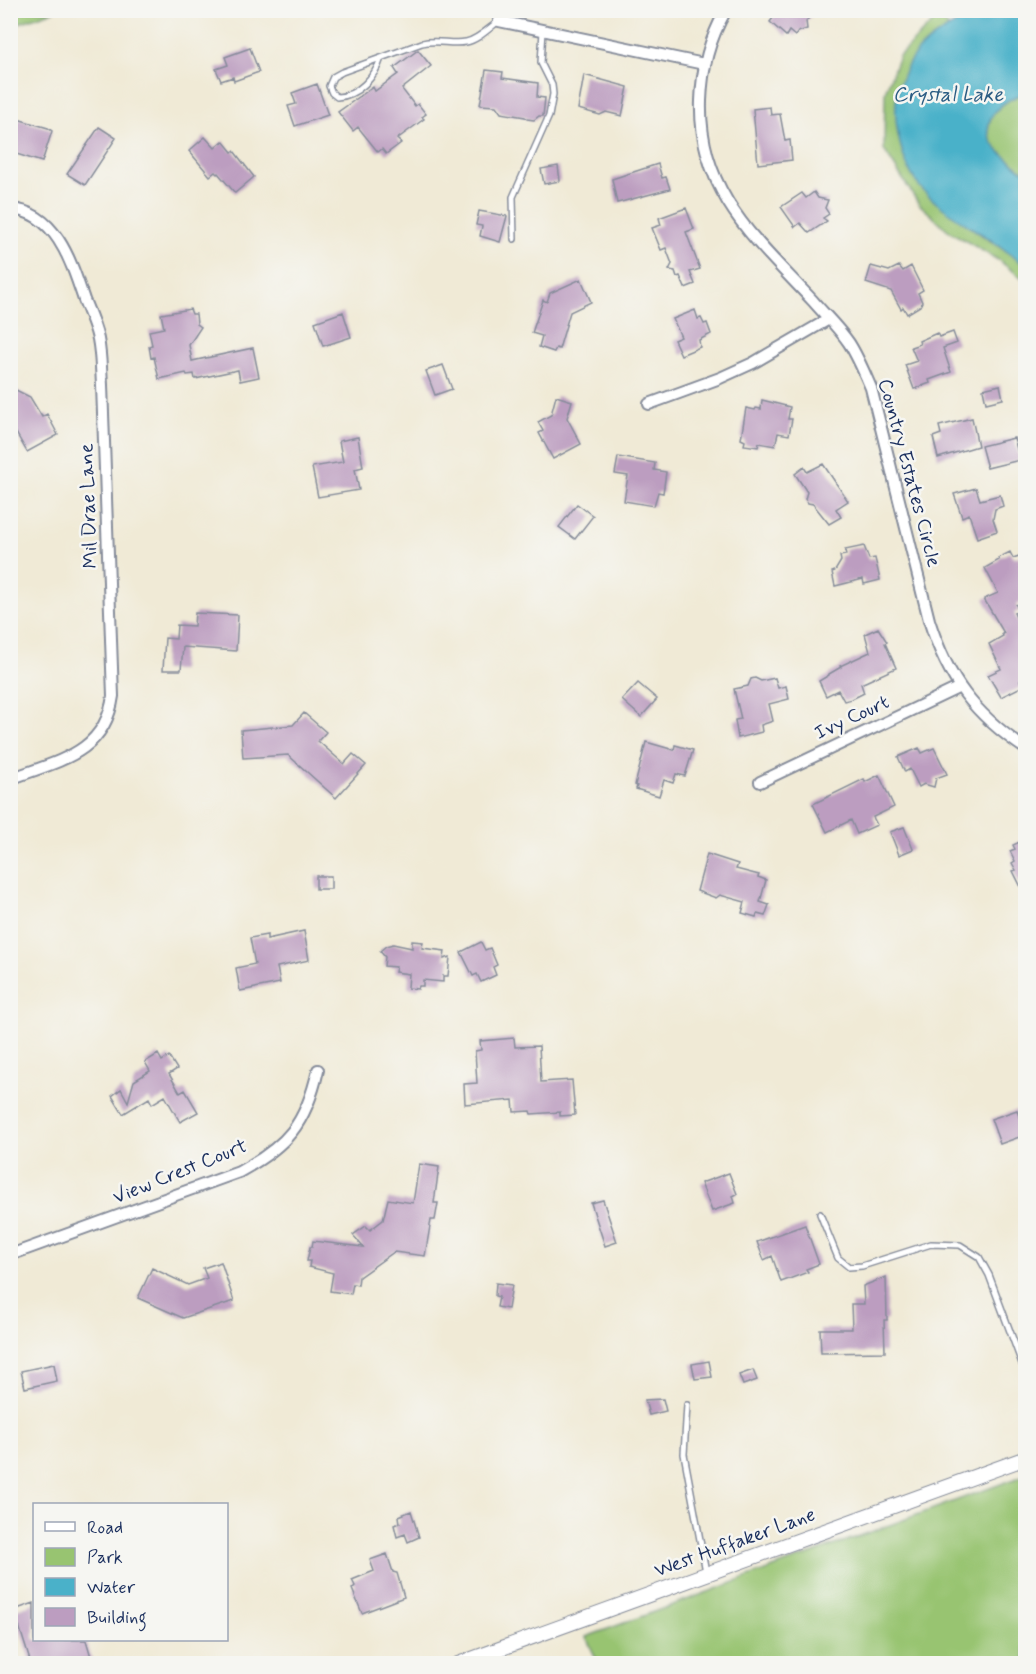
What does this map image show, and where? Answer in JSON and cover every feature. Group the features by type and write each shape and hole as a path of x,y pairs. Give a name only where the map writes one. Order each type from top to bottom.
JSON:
{"street":[{"name":"Country Estates Circle","path":"726,10 710,43 704,64 700,117 710,168 720,191 734,213 849,343 871,388 928,620 937,646 948,669 979,712 1026,749"},
{"path":"499,21 704,64"},
{"name":"Mil Drae Lane","path":"10,209 30,214 54,233 73,267 98,337 102,385 113,696 111,712 106,723 86,747 69,757 10,779"},
{"path":"649,404 720,378 753,363 829,319"},
{"name":"Ivy Court","path":"760,782 960,687"},
{"name":"View Crest Court","path":"10,1255 239,1172 260,1160 280,1145 295,1129 306,1111 318,1070"},
{"name":"West Huffaker Lane","path":"458,1664 1026,1458"}],"lane":[{"path":"381,58 371,78 358,90 345,97 338,97 332,93 329,86 333,77 342,72 381,58 430,41 466,42 499,21"},
{"path":"514,239 513,197 549,116 553,94 552,85 541,63 543,31"},
{"path":"820,1214 838,1258 849,1267 862,1266 931,1244 960,1245 979,1257 989,1275 1026,1374"},
{"path":"687,1405 684,1454 707,1574"}],"green space":[{"path":"11,10 54,10 54,11 11,26"},
{"path":"939,16 949,28 938,35 934,199 1025,265 1025,280 998,260 949,231 919,204 884,150 885,92 899,56"},
{"path":"1025,93 1025,173 997,149 991,140 989,123 1003,104"},
{"path":"1025,1475 1025,1663 598,1663 586,1637"}],"water":[{"name":"Crystal Lake","path":"983,10 1025,11 1025,93 1003,104 997,110 989,123 989,131 991,140 997,149 1025,173 1025,265 946,210 923,190 911,174 898,133 896,112 898,90 913,56 939,33"}],"building":[{"path":"779,10 804,10 811,16 806,21 807,29 798,32 795,36 789,31 786,36 770,22"},
{"path":"250,48 259,72 234,81 233,77 221,81 216,69 228,65 225,57"},
{"path":"418,50 431,66 402,89 415,106 418,104 426,114 422,117 424,119 397,139 401,143 386,154 382,149 378,152 358,127 353,131 338,112 373,87 375,91 398,74 394,68"},
{"path":"486,70 503,72 502,78 538,83 537,97 545,98 543,116 534,120 527,119 501,113 496,106 480,105"},
{"path":"584,75 628,87 622,116 606,112 600,115 578,109"},
{"path":"317,84 328,115 295,126 288,106 296,104 292,93"},
{"path":"770,107 771,115 780,114 785,141 790,140 792,160 758,164 753,109"},
{"path":"14,118 52,131 42,162 10,152 10,129"},
{"path":"99,127 116,138 85,185 67,174"},
{"path":"205,137 215,148 223,141 232,152 234,151 254,177 235,193 218,173 215,172 210,176 189,151"},
{"path":"658,164 662,178 666,177 670,189 617,203 612,179"},
{"path":"558,166 560,181 544,184 541,169"},
{"path":"814,192 818,198 828,200 825,208 829,214 823,218 827,221 809,233 800,223 795,227 781,207 802,193 806,198"},
{"path":"686,208 694,229 686,232 700,269 690,272 695,284 685,288 680,276 677,277 675,271 669,270 672,264 666,248 661,250 652,228 661,225 659,218"},
{"path":"479,211 507,216 500,242 480,236 482,226 476,225"},
{"path":"871,266 889,271 899,266 903,271 911,266 923,290 918,293 922,302 920,306 907,314 903,307 901,309 891,291 866,283"},
{"path":"581,279 591,302 570,312 559,349 556,348 554,352 539,347 542,336 532,333 543,300 547,302 550,293"},
{"path":"190,309 192,314 196,314 197,324 201,327 189,345 192,361 253,348 259,377 240,381 238,370 195,379 194,374 187,375 186,373 159,379 154,357 151,358 149,346 152,345 149,331 164,328 161,314"},
{"path":"695,310 698,319 701,318 704,324 707,323 711,334 699,340 700,347 681,355 674,340 681,337 673,319"},
{"path":"343,312 351,337 323,346 315,322"},
{"path":"953,332 957,343 943,348 951,372 929,380 930,383 914,389 905,365 917,361 911,347 937,333 939,337"},
{"path":"443,365 452,389 435,395 426,371"},
{"path":"1000,385 1003,399 986,403 983,389"},
{"path":"10,387 30,397 42,417 47,414 58,435 27,452 10,422"},
{"path":"556,396 572,401 567,418 581,444 553,459 539,433 543,431 538,422 551,415"},
{"path":"762,400 790,407 788,419 792,419 789,435 778,433 775,446 759,443 758,447 744,445 745,441 741,439 746,408 761,409"},
{"path":"972,418 978,446 938,458 933,437 941,434 939,426"},
{"path":"358,437 363,467 355,469 359,490 318,497 312,467 343,462 339,441"},
{"path":"1014,438 1020,460 987,468 981,446"},
{"path":"618,457 655,463 654,470 666,472 663,493 658,492 654,506 624,501 628,476 615,474"},
{"path":"823,464 848,501 836,509 841,517 829,524 813,504 808,503 805,499 807,492 795,474 804,467 807,472"},
{"path":"976,488 980,500 1000,495 1003,506 995,509 993,519 997,531 977,538 969,514 962,517 954,494"},
{"path":"577,504 593,516 575,539 559,527"},
{"path":"864,546 869,559 875,558 880,580 864,584 863,579 835,586 832,572 841,561 840,556 846,555 845,550"},
{"path":"1010,552 1013,558 1019,556 1026,570 1026,601 1016,605 1019,611 1014,613 1026,638 1026,679 1020,681 1023,686 1001,697 988,675 1001,669 989,644 1003,636 1004,633 984,599 998,593 985,568"},
{"path":"195,613 238,615 236,651 183,647 181,670 163,670 165,638 176,639 177,625 194,626"},
{"path":"878,628 887,642 885,643 896,668 861,684 864,693 852,699 844,701 838,690 826,696 819,681 840,666 870,652 865,634"},
{"path":"775,678 778,688 786,686 789,699 769,704 773,721 761,725 762,732 738,738 735,720 741,719 734,689 748,686 751,679 761,681"},
{"path":"638,683 657,699 641,717 622,700"},
{"path":"304,713 326,732 318,741 344,764 353,754 366,765 336,798 288,755 243,758 241,730 293,725"},
{"path":"646,742 674,750 675,745 693,750 685,776 676,774 673,783 664,780 659,796 636,789 635,785"},
{"path":"919,748 922,753 934,748 947,774 936,778 934,787 924,784 919,787 910,769 905,772 898,757"},
{"path":"879,775 894,807 873,817 877,825 857,834 851,820 827,832 813,804 864,779 865,782"},
{"path":"904,827 913,849 899,855 890,832"},
{"path":"1026,839 1026,897 1013,871 1016,870 1012,863 1015,861 1010,851 1015,849 1013,845"},
{"path":"707,854 738,864 736,869 759,875 758,877 766,880 760,902 769,905 765,916 757,914 756,917 742,913 745,902 720,895 716,898 697,891"},
{"path":"316,876 331,876 331,889 316,889"},
{"path":"304,931 309,960 277,967 280,983 240,991 236,968 255,964 250,938 267,935 267,939"},
{"path":"412,941 423,942 422,948 445,951 444,959 450,957 448,976 443,976 443,982 423,980 423,986 419,986 418,989 408,988 409,974 395,972 396,967 384,966 385,957 380,951 393,944 412,948"},
{"path":"481,942 485,950 490,948 497,965 493,967 496,975 481,982 477,974 473,976 461,952"},
{"path":"514,1038 515,1047 539,1046 541,1082 572,1080 575,1115 560,1116 560,1112 531,1114 530,1111 514,1112 513,1100 465,1104 464,1084 477,1083 475,1051 481,1050 480,1041"},
{"path":"158,1054 162,1061 169,1056 177,1069 169,1074 180,1093 185,1090 198,1112 180,1122 165,1096 152,1104 149,1098 123,1114 112,1096 121,1089 128,1102 134,1081 150,1071 145,1062"},
{"path":"1017,1110 1025,1135 1000,1144 991,1119"},
{"path":"419,1164 439,1167 434,1203 438,1203 435,1220 431,1220 425,1256 394,1252 359,1277 358,1285 353,1284 351,1294 330,1291 333,1273 309,1267 310,1261 307,1261 313,1241 363,1247 353,1235 366,1226 370,1230 383,1220 388,1199 413,1203"},
{"path":"729,1173 737,1194 733,1196 735,1203 712,1211 701,1183"},
{"path":"603,1200 617,1242 605,1246 591,1203"},
{"path":"805,1225 819,1264 806,1269 808,1272 781,1282 772,1256 764,1260 757,1242"},
{"path":"221,1262 234,1301 183,1318 138,1298 152,1268 188,1285 207,1278 203,1268"},
{"path":"886,1277 885,1352 821,1353 820,1329 852,1329 851,1304 864,1304 863,1286"},
{"path":"496,1283 512,1285 508,1309 497,1307 499,1297 495,1296"},
{"path":"709,1361 712,1377 695,1379 692,1364"},
{"path":"54,1364 57,1381 25,1388 21,1371"},
{"path":"753,1370 757,1380 743,1385 739,1375"},
{"path":"663,1399 666,1411 649,1415 645,1400"},
{"path":"411,1511 419,1537 408,1542 405,1534 397,1537 394,1525 400,1523 399,1516"},
{"path":"387,1554 393,1572 397,1573 404,1597 362,1613 352,1589 355,1586 352,1580 374,1571 370,1560"},
{"path":"33,1603 33,1641 86,1641 92,1660 81,1664 31,1664 14,1610"}]}
